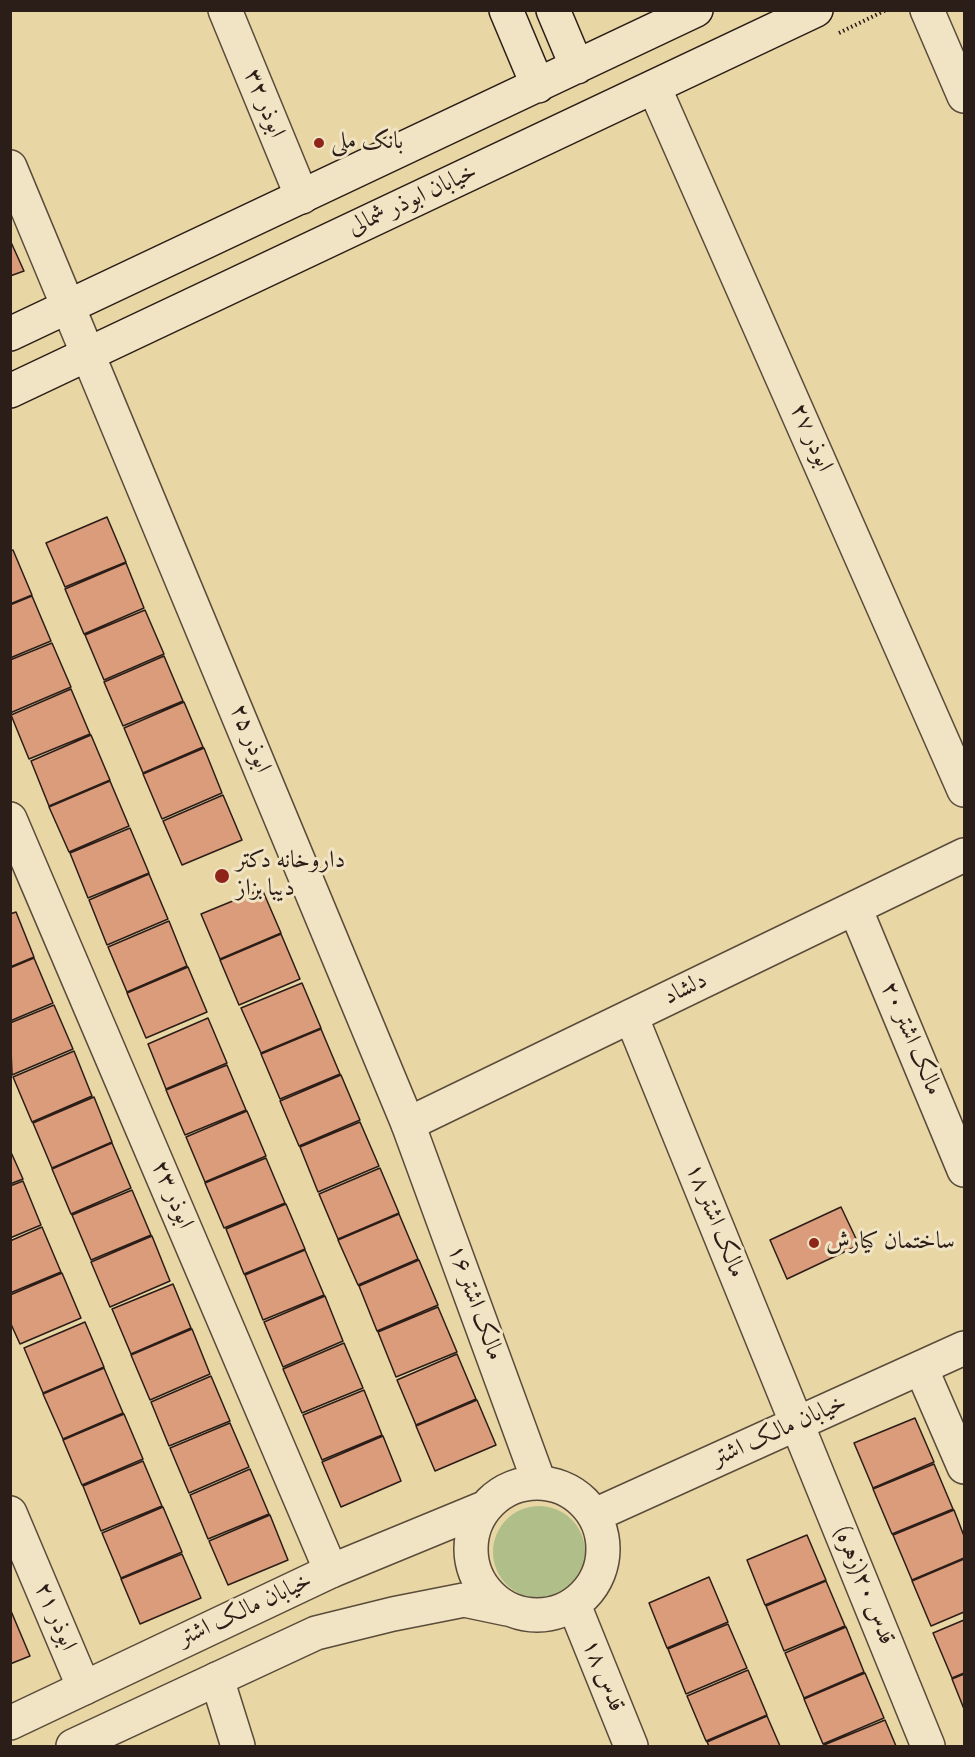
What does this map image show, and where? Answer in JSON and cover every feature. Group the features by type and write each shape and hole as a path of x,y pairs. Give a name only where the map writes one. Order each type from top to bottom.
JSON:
{"street":[{"name":"ابوذر ۳۲","path":"225,10 302,197"},
{"path":"506,10 538,86"},
{"path":"553,10 577,67"},
{"path":"10,334 696,10"},
{"name":"خیابان ابوذر شمالی","path":"10,391 816,10"},
{"path":"927,10 964,96"},
{"name":"ابوذر ۲۷","path":"654,87 964,790"},
{"name":"ابوذر ۲۵","path":"10,167 408,1124"},
{"name":"ابوذر ۲۳","path":"10,819 331,1571"},
{"name":"دلشاد","path":"408,1124 964,855"},
{"name":"مالک اشتر ۲۰","path":"855,908 964,1170"},
{"name":"مالک اشتر ۱۸","path":"631,1016 797,1425"},
{"name":"مالک اشتر ۱۶","path":"408,1124 539,1482"},
{"name":"خیابان مالک اشتر","path":"594,1515 964,1348"},
{"path":"921,1368 964,1467"},
{"name":"قدس ۲۰(زهره)","path":"797,1425 928,1746"},
{"path":"539,1482 561,1486 580,1498 594,1515 603,1544 599,1574 589,1591 574,1605 558,1613 541,1616 524,1615 507,1609 491,1598 479,1583 472,1564 470,1544 475,1525 484,1508 500,1493 519,1484 539,1482"},
{"name":"خیابان مالک اشتر","path":"10,1723 331,1571 484,1508"},
{"name":"ابوذر ۲۱","path":"10,1513 84,1688"},
{"name":"خیابان مالک اشتر","path":"73,1746 316,1633 464,1600 507,1609"},
{"name":"قدس ۱۸","path":"574,1605 631,1746"},
{"path":"217,1679 238,1746"}],"green space":[{"path":"530,1506 548,1506 565,1513 578,1526 585,1543 585,1561 578,1578 565,1591 548,1598 530,1598 513,1591 500,1578 493,1561 493,1543 500,1526 513,1513"}],"building":[{"path":"10,240 24,271 10,276"},
{"path":"107,517 126,562 65,587 46,543"},
{"path":"13,550 32,595 10,604 10,551"},
{"path":"126,563 144,608 84,634 65,589"},
{"path":"32,596 51,641 10,658 10,605"},
{"path":"145,610 164,654 104,680 85,635"},
{"path":"52,643 71,687 10,713 10,660"},
{"path":"164,656 183,701 123,726 104,682"},
{"path":"71,689 90,734 29,759 11,715"},
{"path":"184,702 203,747 143,773 124,728"},
{"path":"91,735 110,780 49,806 31,761"},
{"path":"204,748 222,793 162,819 143,774"},
{"path":"110,781 129,826 69,852 49,807"},
{"path":"223,795 242,840 182,865 163,821"},
{"path":"130,828 149,873 88,898 70,853"},
{"path":"149,874 168,919 107,945 89,900"},
{"path":"262,889 281,933 220,959 201,914"},
{"path":"16,912 34,957 10,967 10,914"},
{"path":"169,921 187,966 127,992 108,947"},
{"path":"281,934 300,979 239,1005 220,960"},
{"path":"34,958 53,1003 10,1021 10,968"},
{"path":"188,967 207,1012 146,1038 127,993"},
{"path":"302,983 321,1028 261,1053 241,1008"},
{"path":"54,1005 73,1049 12,1075 10,1023"},
{"path":"208,1018 227,1063 166,1089 148,1044"},
{"path":"321,1029 340,1074 280,1099 261,1054"},
{"path":"74,1051 92,1096 32,1122 13,1077"},
{"path":"227,1065 246,1110 185,1135 166,1090"},
{"path":"341,1075 360,1120 299,1146 280,1101"},
{"path":"94,1097 112,1142 52,1168 33,1123"},
{"path":"247,1111 266,1156 205,1182 186,1137"},
{"path":"360,1122 379,1166 318,1192 300,1147"},
{"path":"112,1143 131,1188 71,1214 52,1169"},
{"path":"10,1150 23,1179 10,1184"},
{"path":"266,1158 285,1203 224,1228 205,1183"},
{"path":"380,1168 399,1213 338,1239 319,1194"},
{"path":"23,1181 41,1225 10,1238 10,1186"},
{"path":"132,1190 151,1235 91,1260 72,1215"},
{"path":"286,1204 305,1249 244,1274 226,1229"},
{"name":"ساختمان کیارش","path":"841,1207 859,1245 787,1279 770,1240"},
{"path":"399,1214 418,1259 358,1285 338,1240"},
{"path":"42,1227 61,1272 10,1293 10,1241"},
{"path":"152,1236 170,1281 110,1307 91,1262"},
{"path":"305,1250 324,1295 263,1320 245,1275"},
{"path":"419,1260 438,1305 377,1331 359,1286"},
{"path":"62,1273 81,1318 20,1344 10,1322 10,1295"},
{"path":"173,1284 191,1328 131,1354 112,1309"},
{"path":"325,1296 343,1341 283,1367 264,1322"},
{"path":"438,1307 457,1352 396,1377 378,1332"},
{"path":"85,1322 104,1367 43,1393 24,1348"},
{"path":"192,1329 210,1374 150,1400 131,1355"},
{"path":"344,1343 363,1388 302,1413 283,1369"},
{"path":"457,1354 476,1399 416,1425 397,1380"},
{"path":"104,1368 123,1413 63,1439 43,1394"},
{"path":"211,1376 230,1421 169,1446 151,1402"},
{"path":"364,1390 382,1435 322,1460 303,1415"},
{"path":"477,1400 496,1445 435,1471 416,1426"},
{"path":"124,1414 143,1459 82,1485 63,1440"},
{"path":"915,1418 934,1462 873,1488 854,1443"},
{"path":"230,1423 249,1467 189,1493 170,1448"},
{"path":"383,1436 401,1481 341,1507 322,1462"},
{"path":"143,1461 162,1506 101,1531 83,1486"},
{"path":"934,1464 953,1509 892,1534 873,1489"},
{"path":"250,1469 269,1514 208,1539 190,1495"},
{"path":"163,1507 182,1552 121,1578 102,1533"},
{"path":"954,1510 964,1536 964,1558 912,1580 893,1535"},
{"path":"270,1515 288,1560 228,1585 209,1541"},
{"path":"807,1535 826,1580 765,1605 747,1560"},
{"path":"182,1554 201,1598 140,1624 121,1579"},
{"path":"964,1559 964,1612 931,1626 912,1581"},
{"path":"709,1577 728,1622 667,1648 649,1603"},
{"path":"826,1581 845,1626 784,1651 766,1606"},
{"path":"10,1612 30,1656 10,1664"},
{"path":"964,1620 964,1673 952,1678 933,1633"},
{"path":"728,1624 747,1668 686,1694 668,1649"},
{"path":"846,1627 864,1672 804,1698 785,1653"},
{"path":"748,1670 767,1715 706,1741 687,1696"},
{"path":"865,1673 884,1718 823,1744 804,1699"},
{"path":"964,1674 964,1709 952,1679"},
{"path":"767,1716 780,1746 709,1746 707,1742"},
{"path":"885,1720 896,1746 824,1745"}],"place":[{"name":"بانک ملی","path":"319,143"},
{"name":"داروخانه دکتر دیبا بزاز","path":"222,876"},
{"name":"ساختمان کیارش","path":"814,1243"}]}
